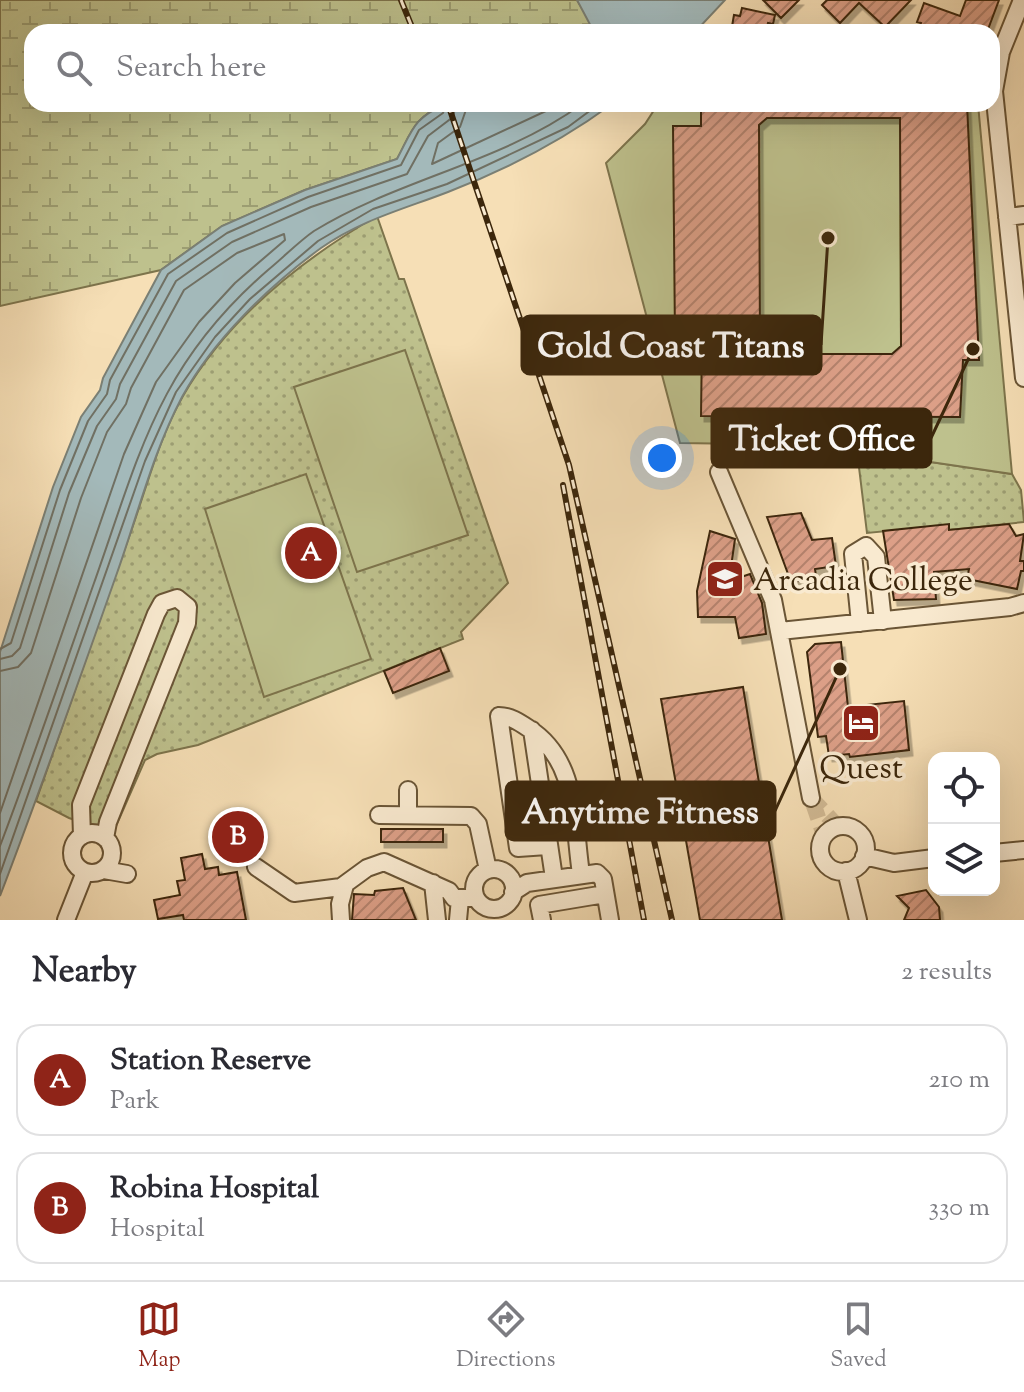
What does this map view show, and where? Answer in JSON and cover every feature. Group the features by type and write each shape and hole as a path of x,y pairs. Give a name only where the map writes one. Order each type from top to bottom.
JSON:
{"street":[{"path":"1000,67 1022,0"},
{"path":"1000,69 1024,24"},
{"path":"998,112 1021,236 1024,283"},
{"path":"1016,216 1024,378"},
{"path":"719,472 762,570 780,631 811,798"},
{"path":"860,623 853,559 856,550 866,546 876,557 883,621"},
{"path":"66,920 85,872 108,863 105,838 108,822 187,623 188,607 177,598 162,603 156,614 81,805 82,836 72,853 76,865 85,872"},
{"path":"780,631 1019,607"},
{"path":"547,846 518,848 498,718 506,716 532,730 556,751 566,772 581,874"},
{"path":"532,730 554,878"},
{"path":"408,790 408,814"},
{"path":"379,815 461,814 475,819 483,839 488,870"},
{"path":"864,848 858,866 846,871 829,867 821,857 820,844 824,835 838,827 848,827 864,848 894,863 928,859"},
{"path":"82,836 94,833 105,838"},
{"path":"278,884 294,893 345,885 367,868 384,862 465,894 499,914 517,885"},
{"path":"458,920 465,894 488,870 503,872 517,885"},
{"path":"846,871 858,920"},
{"path":"517,885 597,873 603,879 610,920"},
{"path":"433,883 437,920"},
{"path":"341,920 340,904 345,885"},
{"path":"542,920 539,905 605,894"}],"green space":[{"path":"0,0 577,0 592,24 24,24 24,112 430,112 411,132 397,159 305,190 222,226 161,270 0,306"},
{"path":"653,112 979,112 1012,474 815,445 680,443 606,163"},
{"path":"377,216 399,279 404,279 508,583 461,632 463,639 198,745 157,754 145,760 113,833 69,818 36,801 159,448 183,396 222,341 268,293 321,252"},
{"path":"405,350 468,535 357,572 294,387"},
{"path":"857,451 1012,474 1021,490 1024,522 949,530 949,525 867,533"},
{"path":"306,474 371,659 264,697 205,509"}],"water":[{"path":"577,0 725,0 702,24 590,24"},
{"path":"430,112 600,112 512,164 367,222 336,238 262,297 209,355 182,397 163,439 0,896 0,652 53,487 81,417 100,390 103,378 161,270 222,226 305,190 397,159 411,132"}],"building":[{"path":"763,0 799,0 781,18"},
{"path":"827,0 911,0 888,24 882,24 859,3 840,23 822,5"},
{"path":"966,0 999,0 990,24 917,22 924,3 960,16"},
{"path":"742,8 775,15 773,24 732,24 734,15 740,16"},
{"path":"701,112 967,112 979,360 963,360 960,417 701,416 702,339 675,339 673,126 701,126","holes":["767,118 900,118 901,346 892,354 770,354 760,346 759,125"]},
{"path":"801,513 812,540 832,538 836,566 815,569 816,576 809,577 810,580 791,582 767,517"},
{"path":"949,524 949,530 1009,524 1016,536 1024,534 1020,561 1024,561 1024,571 1021,571 1017,589 967,579 969,569 934,572 936,599 894,600 883,531"},
{"path":"710,531 735,539 729,581 750,574 762,603 766,634 739,638 735,617 698,617 697,591"},
{"name":"Quest","path":"841,642 848,707 904,701 909,750 850,757 849,754 829,756 826,736 818,737 807,652 815,644"},
{"path":"440,648 449,671 393,693 384,671"},
{"path":"743,687 782,920 700,920 661,699"},
{"path":"381,829 443,829 443,842 381,842"},
{"path":"202,854 205,869 218,867 219,875 237,872 246,920 184,920 183,915 158,919 154,900 180,895 177,881 185,880 181,858"},
{"path":"403,888 416,920 352,920 354,894 374,895 375,891"},
{"path":"926,890 939,907 940,920 904,920 909,908 897,896"}],"tunnel":[{"path":"811,798 838,827"},
{"path":"813,803 824,835"}],"railway":[{"path":"401,0 411,24"},
{"path":"451,112 569,465 672,920"},
{"path":"563,485 644,920"}],"place":[{"name":"Gold Coast Titans","path":"828,238"},
{"name":"Ticket Office","path":"973,349"},
{"name":"Station Reserve","path":"311,553"},
{"name":"Arcadia College","path":"725,579"},
{"name":"Anytime Fitness","path":"840,669"},
{"name":"Quest","path":"861,723"},
{"name":"Robina Hospital","path":"238,837"}]}
